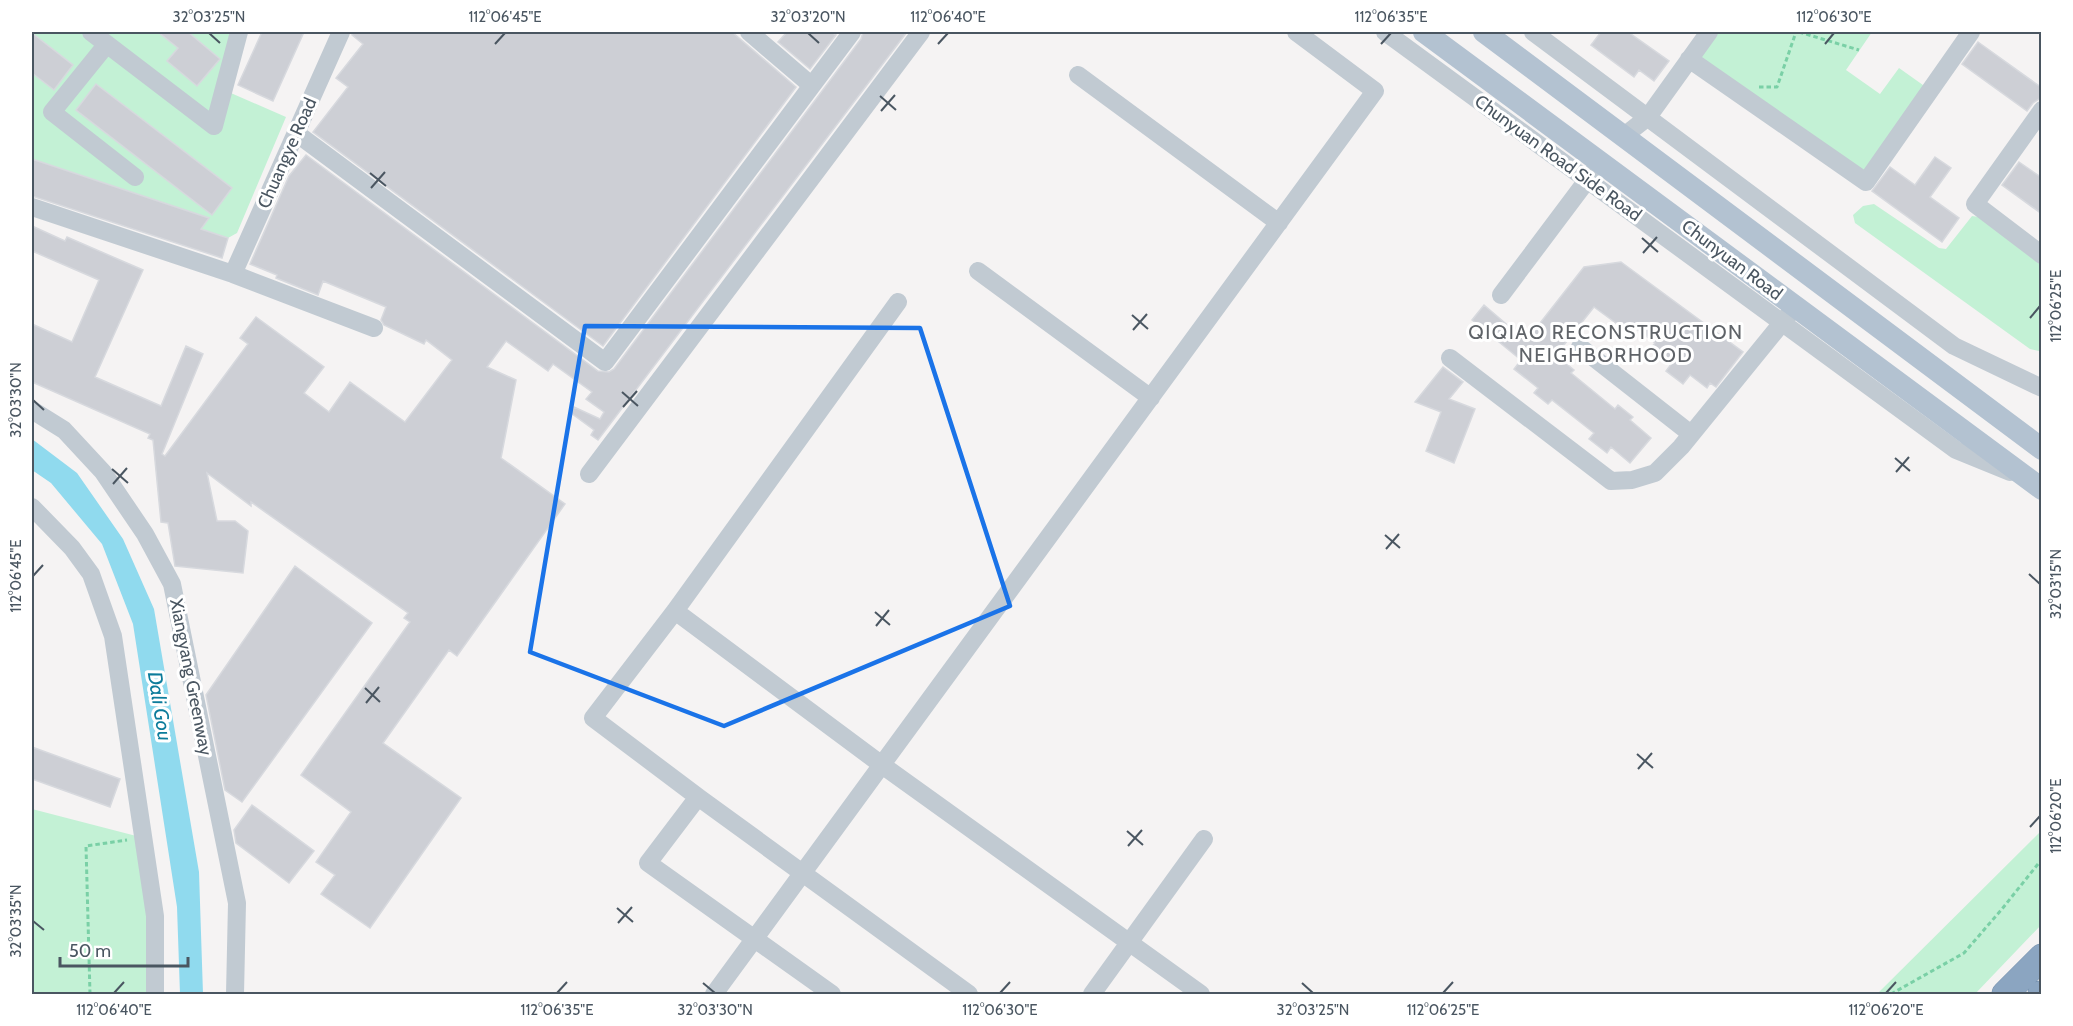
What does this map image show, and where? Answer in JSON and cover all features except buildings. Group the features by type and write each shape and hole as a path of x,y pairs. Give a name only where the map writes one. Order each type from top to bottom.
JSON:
{"highway":[{"path":"2005,994 2042,957"}],"main road":[{"name":"Chunyuan Road","path":"1424,32 1594,171 1789,315 2036,485"},
{"name":"Chunyuan Road","path":"1484,32 2042,449"}],"street":[{"path":"91,32 214,126 239,32"},
{"name":"Chuangye Road","path":"233,274 341,32"},
{"path":"749,32 811,85"},
{"path":"296,133 605,362 852,32"},
{"path":"589,474 921,32"},
{"path":"714,994 1375,91 1296,32"},
{"name":"Chunyuan Road Side Road","path":"1386,32 1594,171"},
{"path":"1533,32 1954,346 2042,388"},
{"path":"1624,136 1648,117 1709,32"},
{"path":"1689,59 1866,182 1971,32"},
{"path":"107,44 52,112 135,177"},
{"path":"1078,75 1279,223"},
{"path":"2042,111 1975,204 2042,255"},
{"path":"1502,296 1594,171"},
{"path":"32,207 233,274 374,328"},
{"path":"978,271 1151,398"},
{"path":"898,302 675,611 593,718 969,994"},
{"path":"1450,358 1611,481 1632,480 1655,473 1691,434 1789,315"},
{"path":"1580,347 1691,434"},
{"name":"Xiangyang Greenway","path":"32,410 64,430 103,472 145,534 172,584 237,903 235,994"},
{"path":"32,507 72,548 90,574 113,636 155,916 155,994"},
{"path":"675,611 882,765 1202,994"},
{"path":"698,797 648,863 832,994"},
{"path":"1092,994 1204,839"}],"path":[{"path":"1731,88 1777,87 1798,32 1859,50"},
{"path":"90,994 86,846 144,838"},
{"path":"1890,994 1964,952 2042,859"}],"highlighted area":[{"path":"585,326 920,328 1010,606 724,726 530,652"}],"green space":[{"path":"32,32 239,32 224,90 286,117 237,233 228,238 169,218 32,161"},
{"path":"1709,32 1872,32 1846,70 1880,94 1899,68 1930,90 1866,182 1689,59"},
{"path":"1874,204 1939,248 1946,249 1972,216 1979,217 2041,265 2041,348 2039,351 2030,349 1855,223 1853,215 1863,206"},
{"path":"32,809 144,838 157,994 32,994"},
{"path":"2041,831 2041,925 1975,994 1877,994"}],"water":[{"name":"Dali Gou","path":"32,439 77,473 123,539 154,609 199,872 203,994 180,994 177,907 133,624 102,544 51,483 32,470"}],"district":[{"name":"QIQIAO RECONSTRUCTION NEIGHBORHOOD","path":"1606,344"}]}
